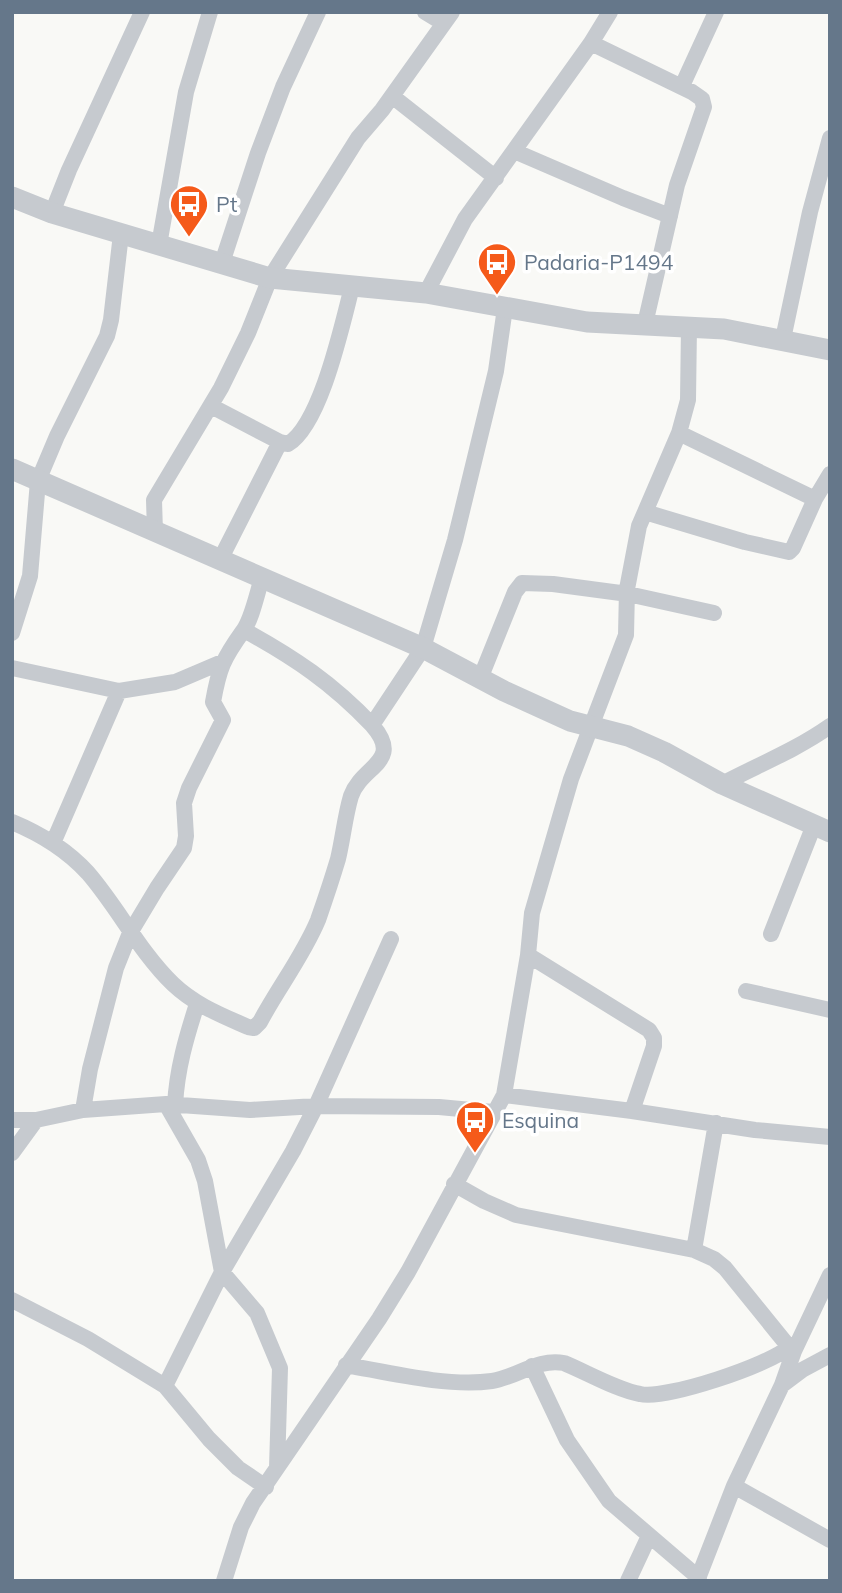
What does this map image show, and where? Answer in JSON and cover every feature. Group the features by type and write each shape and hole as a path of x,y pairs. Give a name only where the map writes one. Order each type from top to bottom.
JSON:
{"street":[{"path":"52,212 142,12"},
{"path":"159,245 186,92 210,12"},
{"path":"222,263 279,98 318,12"},
{"path":"155,532 154,499 211,405 248,333 270,278 337,168 447,18 425,12"},
{"path":"426,293 465,219 591,43 610,12"},
{"path":"682,86 716,12"},
{"path":"591,43 682,86 702,99 704,107 677,185 645,324"},
{"path":"392,96 496,178"},
{"path":"783,339 810,212 830,138"},
{"path":"514,151 670,216"},
{"path":"12,197 121,234 270,278 426,293 587,322 724,329 830,350"},
{"path":"12,633 30,576 38,481 62,424 107,336 121,234"},
{"path":"211,405 280,442 288,444 295,440 309,418 330,373 352,287"},
{"path":"372,725 422,648 455,540 496,371 505,308"},
{"path":"224,1581 253,1503 379,1319 408,1272 504,1095 528,955 532,913 567,790 622,649 628,620 631,564 645,512 680,433 688,400 689,326"},
{"path":"680,433 815,499"},
{"path":"220,560 280,442"},
{"path":"12,469 422,648 570,721 628,736 664,752 722,785 822,829 771,934"},
{"path":"645,512 745,542 789,552 830,474"},
{"path":"83,1110 89,1069 107,999 130,933 184,848 184,803 223,720 213,702 222,662 244,630 262,578"},
{"path":"480,678 515,592 522,583 553,584 628,594 714,613"},
{"path":"12,822 53,843 88,874 146,955 174,985 197,1004 248,1027 254,1027 260,1022 301,953 318,919 338,859 352,792 383,754 385,745 383,737 345,696 312,670 244,630"},
{"path":"12,668 119,691 174,682 222,662"},
{"path":"53,843 119,691"},
{"path":"722,785 793,750 830,726"},
{"path":"165,1386 222,1272 293,1151 316,1106 391,939"},
{"path":"528,955 649,1030 654,1038 654,1046 632,1111"},
{"path":"746,990 830,1010"},
{"path":"197,1004 182,1049 171,1104 205,1181 222,1272 257,1313 280,1367 277,1468"},
{"path":"504,1095 755,1130 830,1137"},
{"path":"12,1120 36,1119 83,1110 171,1104 250,1110 316,1106 439,1107 493,1112"},
{"path":"12,1153 36,1119"},
{"path":"694,1251 716,1123"},
{"path":"454,1184 516,1215 694,1251 715,1259 791,1349"},
{"path":"532,1366 573,1450 610,1502 698,1579 733,1486 782,1385 791,1349 830,1275"},
{"path":"12,1300 89,1339 165,1386 228,1459 265,1487"},
{"path":"346,1365 479,1382 507,1377 543,1362 564,1363 631,1391 649,1395 679,1390 739,1371 791,1349"},
{"path":"782,1385 802,1370 830,1355"},
{"path":"733,1486 830,1539"},
{"path":"628,1581 649,1536"}],"place":[{"name":"Pt","path":"189,238"},
{"name":"Padaria-P1494","path":"497,296"},
{"name":"Esquina","path":"475,1154"}]}
